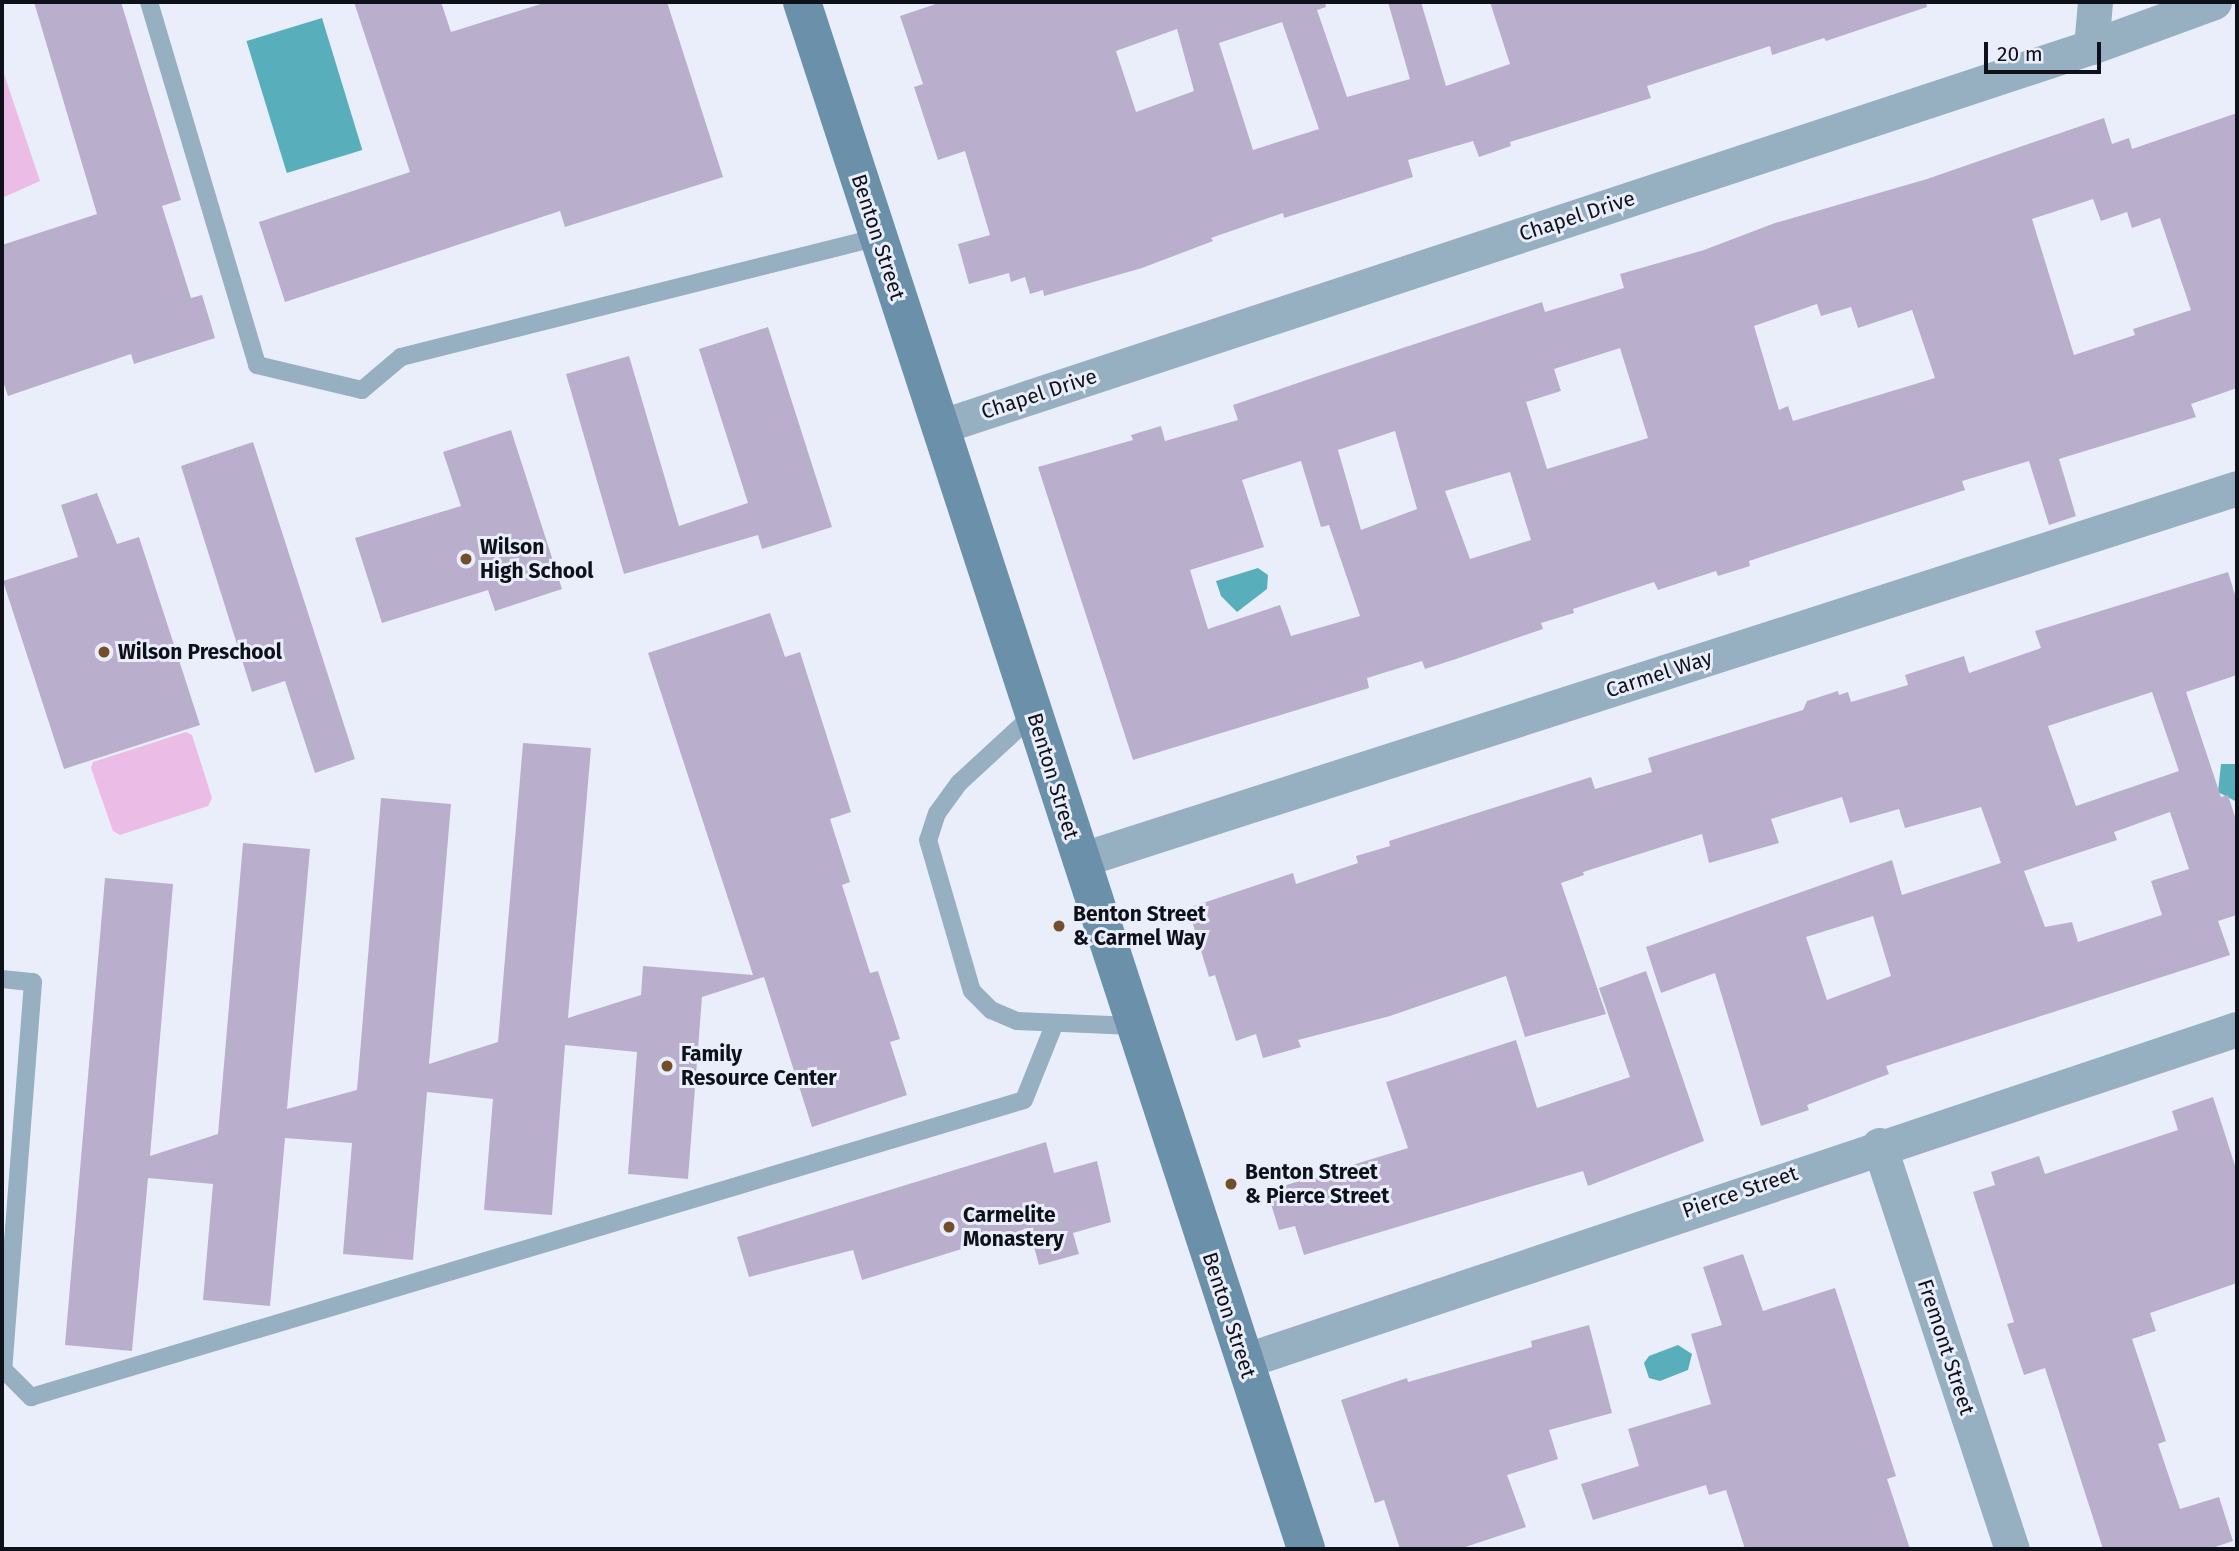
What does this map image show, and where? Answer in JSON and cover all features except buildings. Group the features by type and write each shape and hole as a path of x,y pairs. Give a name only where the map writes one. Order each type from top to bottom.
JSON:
{"main road":[{"name":"Benton Street","path":"802,2 1133,1026 1306,1549"}],"street":[{"path":"2091,47 2095,2"},
{"name":"Chapel Drive","path":"939,426 2091,47 2214,2"},
{"name":"Carmel Way","path":"1080,860 2237,488"},
{"name":"Pierce Street","path":"1244,1361 1879,1145 2237,1029"},
{"name":"Fremont Street","path":"1879,1145 2012,1549"}],"lane":[{"path":"149,2 257,365 362,390 401,357 878,237"},
{"path":"1034,713 959,783 937,813 928,840 972,991 990,1010 1008,1017 1054,1025 1133,1026"},
{"path":"2,979 33,982 2,1370 31,1397 1024,1100 1054,1025"}],"shaded area":[{"path":"2,68 40,181 2,198"},
{"path":"186,732 192,735 212,798 208,806 120,835 113,831 91,768 93,762"}],"water":[{"path":"322,18 362,150 287,173 246,41"},
{"path":"1258,568 1268,575 1267,589 1237,612 1221,596 1216,581"},
{"path":"2221,764 2237,764 2237,802 2218,792"},
{"path":"1678,1345 1692,1354 1688,1370 1660,1381 1649,1378 1644,1363 1649,1356"}],"place":[{"name":"Wilson High School","path":"466,559"},
{"name":"Wilson Preschool","path":"104,652"},
{"name":"Benton Street & Carmel Way","path":"1059,926"},
{"name":"Family Resource Center","path":"667,1066"},
{"name":"Benton Street & Pierce Street","path":"1231,1184"},
{"name":"Carmelite Monastery","path":"949,1227"}]}
